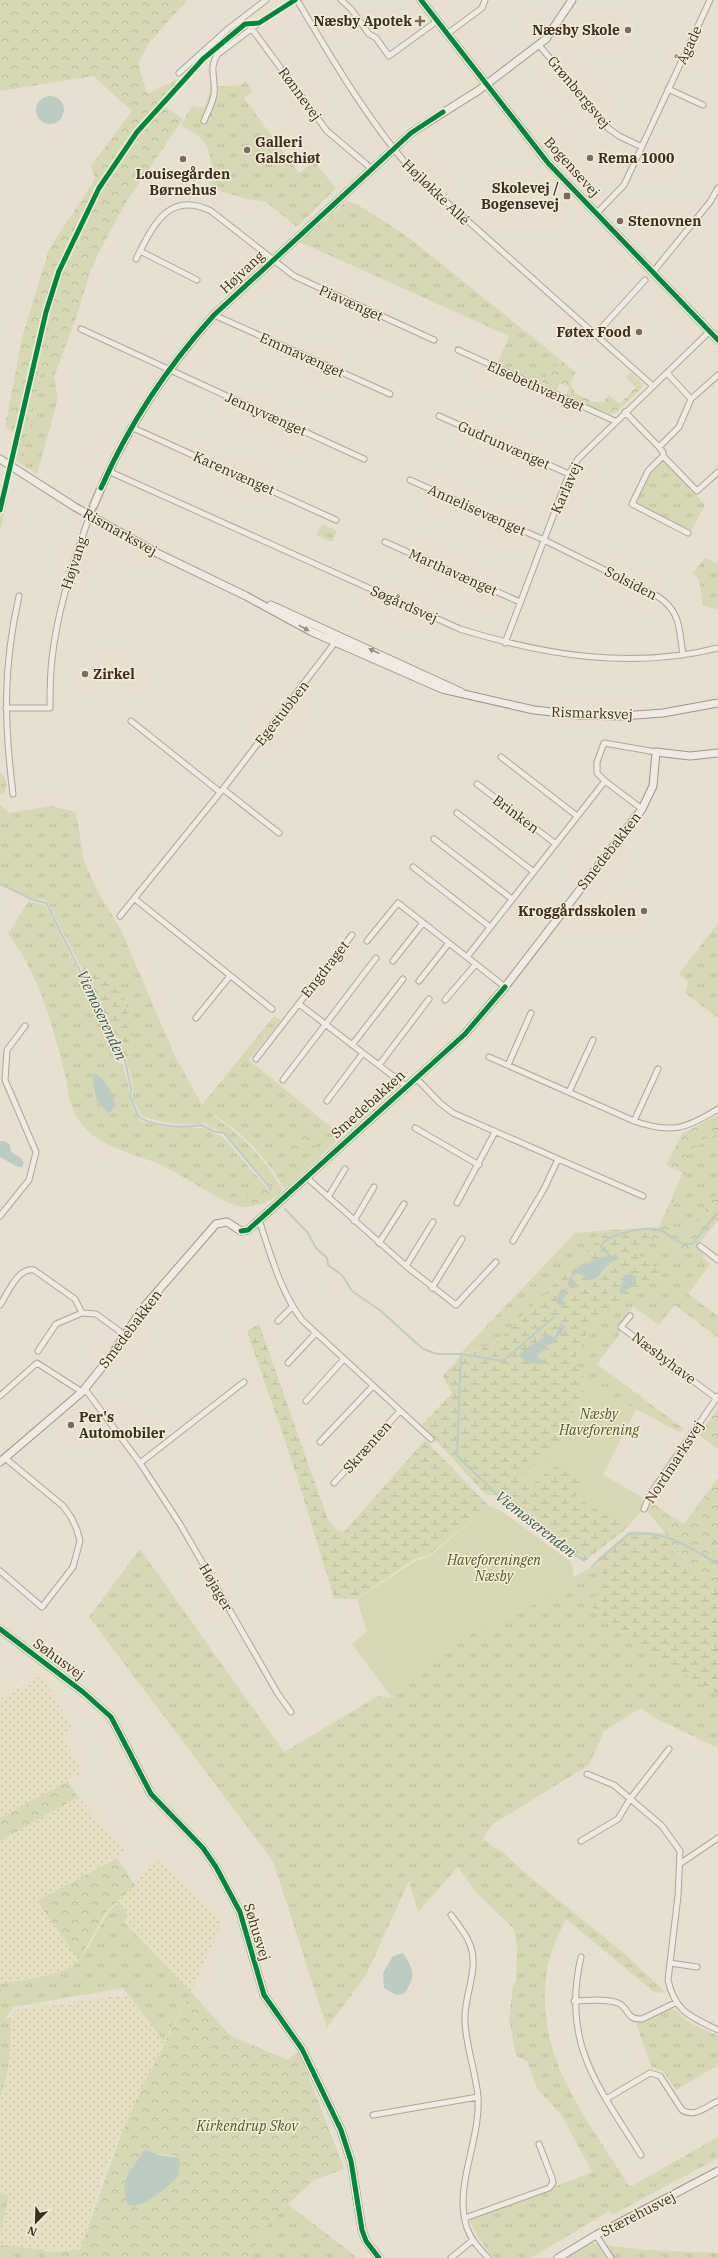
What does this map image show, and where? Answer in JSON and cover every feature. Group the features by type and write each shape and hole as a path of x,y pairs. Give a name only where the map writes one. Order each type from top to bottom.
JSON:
{"street":[{"path":"179,73 228,29 266,0"},
{"path":"204,121 214,94 212,70 214,60 218,54 252,29 296,0"},
{"name":"Højløkke Allé","path":"296,0 393,150 441,199 653,386"},
{"path":"341,0 350,9 369,34 376,38 389,56 437,21"},
{"name":"Bogensevej","path":"421,0 548,162 718,340"},
{"path":"447,34 482,8 485,0"},
{"name":"Højvang","path":"6,708 50,708 52,659 59,616 68,579 86,526 108,471 131,427 168,370 214,316 273,259 426,122 487,84 539,45 557,26 572,0"},
{"name":"Ågade","path":"597,213 624,185 710,0"},
{"name":"Rønnevej","path":"252,29 327,131 372,169"},
{"name":"Grønbergsvej","path":"539,45 608,128 619,136 642,147"},
{"path":"668,89 702,105"},
{"path":"653,272 710,202 718,188"},
{"name":"Piavænget","path":"136,259 154,224 163,214 183,205 195,205 212,211 294,276 434,340"},
{"path":"140,251 197,280"},
{"path":"594,335 645,280"},
{"name":"Emmavænget","path":"214,316 390,394"},
{"path":"81,329 168,370"},
{"name":"Karlavej","path":"505,643 569,474 578,459 615,421 710,331"},
{"name":"Elsebethvænget","path":"458,350 615,421"},
{"name":"Jennyvænget","path":"168,370 364,459"},
{"path":"667,373 691,399"},
{"path":"659,447 679,427 691,399 718,375"},
{"path":"626,412 659,447 663,452 663,456 698,491 718,472"},
{"name":"Gudrunvænget","path":"439,416 569,474"},
{"name":"Karenvænget","path":"131,427 336,520"},
{"path":"663,456 648,471 632,504 688,532"},
{"name":"Rismarksvej","path":"0,459 105,524 157,553 246,596 335,643 442,689 534,710 579,715 622,716 662,713 718,703"},
{"name":"Søgårdsvej","path":"108,471 460,629 505,643 554,653 608,658 683,655 718,648"},
{"name":"Annelisevænget","path":"410,480 544,540"},
{"name":"Solsiden","path":"544,540 666,602 674,611 678,619 683,655"},
{"name":"Marthavænget","path":"385,542 520,602"},
{"path":"13,794 6,708 8,653 19,596"},
{"name":"Rismarksvej","path":"246,596 340,635 467,695"},
{"name":"Egestubben","path":"120,916 222,791 340,635"},
{"path":"131,721 279,833"},
{"path":"642,809 605,781 597,773 597,762 604,744 690,756 718,753"},
{"name":"Smedebakken","path":"3,1460 83,1390 125,1335 143,1308 216,1224 227,1222 241,1231 248,1230 465,1034 505,987 642,809 653,786 656,752"},
{"path":"501,756 577,816"},
{"path":"467,957 605,781"},
{"name":"Brinken","path":"477,784 556,844"},
{"path":"457,813 534,872"},
{"path":"434,839 512,899"},
{"path":"413,867 490,927"},
{"path":"134,899 272,1009"},
{"path":"367,941 398,903 505,987"},
{"path":"393,961 423,923"},
{"name":"Engdraget","path":"256,1059 352,935"},
{"path":"419,981 449,943"},
{"path":"282,1080 376,958"},
{"path":"445,1000 476,964"},
{"path":"196,1018 230,976"},
{"path":"352,1045 403,979"},
{"path":"379,1065 429,999"},
{"name":"Engdraget","path":"299,1004 406,1086"},
{"path":"508,1065 530,1013"},
{"path":"0,1216 29,1180 36,1152 3,1081 7,1050 25,1026"},
{"path":"569,1092 593,1040"},
{"path":"327,1101 363,1053"},
{"path":"489,1057 634,1121 654,1127 679,1128 695,1123 718,1109"},
{"path":"634,1121 658,1069"},
{"path":"416,1078 440,1103 453,1113 643,1196"},
{"path":"415,1128 479,1165"},
{"path":"457,1203 479,1165 495,1132"},
{"path":"513,1241 544,1189 558,1159"},
{"path":"328,1197 345,1169"},
{"path":"306,1177 379,1244 432,1288 456,1305 496,1262"},
{"path":"354,1221 374,1187"},
{"path":"379,1244 404,1204"},
{"name":"Skrænten","path":"258,1220 283,1289 292,1307 315,1334 431,1439"},
{"path":"406,1266 433,1222"},
{"path":"432,1288 462,1239"},
{"path":"700,1246 718,1260"},
{"path":"0,1305 22,1272 30,1269 34,1270 75,1299 82,1313"},
{"path":"278,1321 292,1307"},
{"path":"38,1351 56,1324 82,1313 96,1314 125,1335"},
{"name":"Næsbyhave","path":"630,1316 622,1326 717,1397"},
{"path":"288,1363 315,1334"},
{"path":"306,1401 344,1359"},
{"path":"0,1396 37,1364 83,1390"},
{"path":"140,1463 244,1382"},
{"path":"320,1442 373,1386"},
{"name":"Højager","path":"83,1390 140,1463 180,1524 278,1694 291,1712"},
{"name":"Nordmarksvej","path":"644,1509 651,1493 717,1397"},
{"name":"Skrænten","path":"334,1482 400,1411"},
{"path":"0,1571 42,1607 73,1567 78,1555 80,1541 71,1516 63,1506 3,1460"},
{"name":"Søhusvej","path":"0,1630 83,1692 111,1717 152,1794 203,1848 216,1867 240,1912 264,1996 302,2049 341,2130 351,2161 362,2230 366,2241 379,2258"},
{"path":"581,1841 618,1818 630,1799 669,1749"},
{"path":"587,1774 614,1785 662,1826 680,1850 681,1863 668,1980 675,2003 691,2017 718,2030"},
{"path":"681,1863 718,1838"},
{"path":"451,1915 469,1941 474,1958 473,1972 465,2006 465,2023 478,2097 478,2125 464,2191 465,2218 473,2240 488,2258"},
{"path":"581,1958 574,2001 582,2050 589,2070 641,2155"},
{"path":"670,1963 697,1967"},
{"path":"574,2001 617,2002 624,2007 628,2016 638,2020 675,2003"},
{"path":"606,2099 650,2073 660,2076 682,2110 686,2112 695,2113 718,2101"},
{"path":"373,2115 478,2097"},
{"path":"465,2218 548,2188 552,2183 552,2178 539,2144"},
{"name":"Stærehusvej","path":"558,2258 596,2235 718,2171"},
{"path":"596,2235 610,2258"},
{"path":"451,2258 473,2240"}],"shaded area":[{"path":"50,96 60,100 64,110 60,120 50,124 40,120 36,110 40,100"},
{"path":"94,1074 105,1082 113,1096 116,1105 110,1113 102,1107 96,1096 93,1084"},
{"path":"0,1141 5,1141 10,1145 11,1152 21,1158 24,1163 22,1167 18,1167 0,1157"},
{"path":"615,1255 618,1257 617,1260 608,1263 597,1277 591,1280 577,1273 572,1278 578,1285 577,1287 572,1288 567,1285 575,1271 586,1263"},
{"path":"630,1274 636,1277 636,1282 623,1293 619,1292 624,1277"},
{"path":"562,1289 566,1291 563,1302 567,1302 562,1306 556,1302 559,1292"},
{"path":"563,1322 562,1326 566,1324 566,1327 563,1329 562,1333 538,1355 538,1358 544,1361 543,1364 528,1363 519,1356 547,1334 553,1337 556,1334 560,1324"},
{"path":"42,1675 72,1729 62,1736 82,1773 0,1818 0,1699"},
{"path":"78,1797 126,1851 37,1901 79,1960 62,1971 0,1984 0,1841"},
{"path":"155,1859 223,1920 191,1992 124,1922 128,1916 119,1901 135,1885"},
{"path":"403,1953 412,1969 412,1978 411,1983 404,1994 396,1995 384,1988 383,1973 393,1956"},
{"path":"126,1995 164,2042 141,2089 102,2177 80,2251 54,2249 44,2250 0,2245 0,2231 9,2197 0,2192 0,2097 6,2084 10,2063 11,2017 17,2010"},
{"path":"146,2150 158,2155 179,2159 180,2168 178,2176 159,2193 140,2204 132,2205 127,2203 125,2195 125,2181 127,2175 143,2151"}],"green space":[{"path":"0,0 187,0 149,43 138,63 147,94 179,78 175,87 144,119 122,147 90,198 72,235 57,272 44,312 14,433 5,427 22,338 49,249 95,179 91,166 132,111 93,76 0,91"},
{"name":"Galleri Galschiøt","path":"246,81 253,91 244,98 299,173 314,162 336,188 297,227 266,202 243,198 210,188 209,182 216,181 207,146 200,137 181,125 192,106 204,108 210,93 210,87 241,85"},
{"path":"163,105 183,119 128,199 91,269 76,318 54,377 41,372 21,464 15,459 16,452 36,363 49,311 68,255 110,176 144,128"},
{"path":"347,201 358,205 404,234 561,360 541,382 497,364 509,336 300,242"},
{"path":"561,360 576,373 570,383 575,393 594,402 603,402 609,395 620,404 636,387 625,377 631,373 641,382 642,388 614,414 609,414 566,395 569,387 559,383 557,390 541,382"},
{"path":"41,372 54,377 58,398 37,474 21,464"},
{"path":"664,460 705,505 691,531 638,505 636,500 651,472"},
{"path":"6,493 8,497 0,532 0,517"},
{"path":"322,524 337,531 332,542 316,535"},
{"path":"705,558 718,564 718,610 703,605 699,580 693,573"},
{"path":"0,772 5,779 6,787 4,793 0,795"},
{"path":"0,805 9,813 51,806 76,812 84,862 98,892 121,930 174,1054 202,1105 274,1016 281,1020 249,1060 342,1136 285,1189 279,1178 254,1148 235,1130 214,1115 213,1116 223,1122 251,1147 267,1166 280,1186 272,1188 224,1132 207,1126 207,1123 174,1123 142,1116 132,1098 133,1085 127,1062 134,1033 87,962 77,959 46,900 26,897 0,885"},
{"path":"29,901 45,905 108,1031 108,1043 123,1066 129,1088 129,1099 140,1121 161,1126 203,1128 223,1137 268,1189 246,1193 234,1205 216,1197 165,1167 103,1142 86,1129 75,1114 72,1107 60,1053 36,981 18,948 8,934"},
{"path":"718,923 718,1018 685,993 688,982 679,974"},
{"path":"77,959 87,962 124,997 134,1033 127,1062 111,1038 111,1025 105,1018"},
{"path":"718,1115 718,1133 693,1148 688,1156 686,1176 672,1206 673,1213 669,1225 672,1230 686,1233 718,1193 718,1220 692,1252 678,1251 658,1239 646,1239 659,1227 683,1173 666,1165 682,1134"},
{"path":"305,1127 317,1134 318,1143 303,1156 292,1152 290,1144 294,1131"},
{"path":"718,1133 718,1193 686,1233 672,1230 669,1225 673,1213 672,1206 686,1176 688,1156 693,1148"},
{"path":"280,1186 283,1191 267,1202 247,1207 234,1205 246,1193"},
{"path":"659,1228 635,1252 661,1272 589,1329 574,1360 587,1383 557,1448 519,1478 527,1488 556,1465 584,1482 576,1497 628,1527 585,1561 497,1495 486,1495 422,1425 452,1393 443,1376 461,1356 496,1343 608,1230","holes":["615,1255 616,1260 608,1263 602,1274 587,1279 581,1274 576,1273 572,1278 577,1283 568,1281 586,1262","565,1324 564,1328 538,1354 540,1361 522,1352 552,1337"]},
{"path":"608,1230 496,1343 458,1356 575,1233"},
{"path":"646,1239 658,1239 678,1251 692,1252 697,1247 704,1254 703,1258 710,1264 688,1294 718,1316 718,1338 675,1305 659,1325 633,1306 617,1327 622,1331 597,1364 684,1429 681,1433 587,1383 574,1360 589,1329 661,1272 635,1252"},
{"path":"259,1324 328,1520 338,1531 344,1532 425,1440 489,1506 430,1554 413,1560 356,1599 334,1598 295,1470 247,1331"},
{"name":"Næsby Haveforening","path":"587,1383 636,1409 603,1475 649,1501 628,1527 575,1497 584,1482 556,1465 527,1488 519,1478 557,1448"},
{"path":"718,1408 718,1449 699,1435"},
{"path":"718,1478 718,1587 705,1580 674,1552 665,1533 646,1510 649,1501 684,1524"},
{"name":"Haveforeningen Næsby","path":"489,1506 503,1512 571,1562 574,1577 542,1600 472,1633 449,1647 392,1698 352,1644 367,1632 357,1599 414,1562 431,1555"},
{"path":"630,1531 665,1533 674,1552 705,1580 718,1587 718,1694 676,1669 590,1606 604,1582 598,1558"},
{"path":"140,1549 284,1752 378,1696 392,1698 449,1647 472,1633 542,1600 574,1577 599,1563 604,1582 590,1606 676,1669 718,1694 718,1748 653,1717 641,1708 604,1731 589,1765 493,1824 483,1838 493,1847 500,1850 531,1878 625,1954 665,1992 655,1993 566,1919 552,1950 548,1963 545,2001 548,2031 556,2059 567,2085 581,2111 630,2187 718,2137 718,2158 612,2215 609,2211 531,2258 493,2258 479,2239 469,2220 592,2172 561,2114 538,2090 527,2061 516,2056 509,2019 513,1986 516,1982 517,1947 514,1929 476,1892 458,1867 418,1912 409,1881 366,1975 327,2028 273,1861 89,1617"},
{"path":"68,1781 78,1797 0,1841 0,1818"},
{"path":"117,1858 135,1885 106,1912 79,1960 37,1901"},
{"path":"119,1901 128,1916 124,1922 191,1992 164,2042 123,1988 13,2007 4,2020 11,2017 8,2068 0,2097 0,1984 53,1974 72,1965 85,1953 107,1915"},
{"name":"Kirkendrup Skov","path":"191,1992 231,2036 288,2060 299,2051 344,2169 314,2180 271,2220 248,2258 58,2258 45,2252 80,2250 121,2135 141,2089","holes":["142,2152 176,2156 157,2194 137,2205 133,2166 137,2164"]},
{"path":"670,2008 675,2010 690,2023 718,2036 718,2065 676,2090 663,2071 652,2068 636,2024"},
{"path":"0,2192 9,2197 0,2231"},
{"path":"288,2204 355,2256 353,2258 248,2258 271,2220"},
{"path":"592,2243 598,2244 607,2258 568,2258"},
{"path":"0,2245 44,2250 58,2258 0,2258"},
{"path":"606,2245 647,2250 718,2253 718,2258 615,2258"}],"waterway":[{"name":"Viemoserenden","path":"0,884 31,899 46,903 104,1019 111,1028 111,1040 125,1061 131,1088 130,1097 139,1117 161,1125 201,1125 213,1131 224,1133 271,1189"},
{"name":"Viemoserenden","path":"285,1209 308,1233 316,1248 327,1258 328,1265 342,1275 352,1291 381,1311 423,1349 437,1354 461,1354 457,1456 510,1507 584,1561"},
{"path":"610,1256 601,1247 603,1243 614,1236 630,1231 655,1229 660,1230 684,1244 693,1243 718,1212"},
{"path":"461,1354 503,1361 554,1317"},
{"name":"Viemoserenden","path":"592,1566 629,1534 642,1533 654,1534 676,1541 718,1564"}],"cycle path":[{"path":"0,510 46,312 59,271 99,188 137,132 203,59 245,24 259,23 295,0"},
{"path":"421,0 548,163 718,340"},
{"path":"101,488 124,441 150,397 180,355 214,315 411,133 443,112"},
{"path":"241,1231 248,1230 465,1034 505,987"},
{"path":"0,1629 83,1692 111,1717 151,1794 203,1848 216,1867 240,1912 264,1995 302,2049 341,2130 351,2161 362,2230 366,2241 379,2258"}],"place":[{"name":"Næsby Apotek","path":"420,21"},
{"name":"Næsby Skole","path":"628,30"},
{"name":"Galleri Galschiøt","path":"247,150"},
{"name":"Rema 1000","path":"590,158"},
{"name":"Louisegården Børnehus","path":"183,159"},
{"name":"Skolevej / Bogensevej","path":"567,196"},
{"name":"Stenovnen","path":"620,221"},
{"name":"Føtex Food","path":"639,332"},
{"name":"Zirkel","path":"85,674"},
{"name":"Kroggårdsskolen","path":"644,911"},
{"name":"Per's Automobiler","path":"71,1425"}]}
